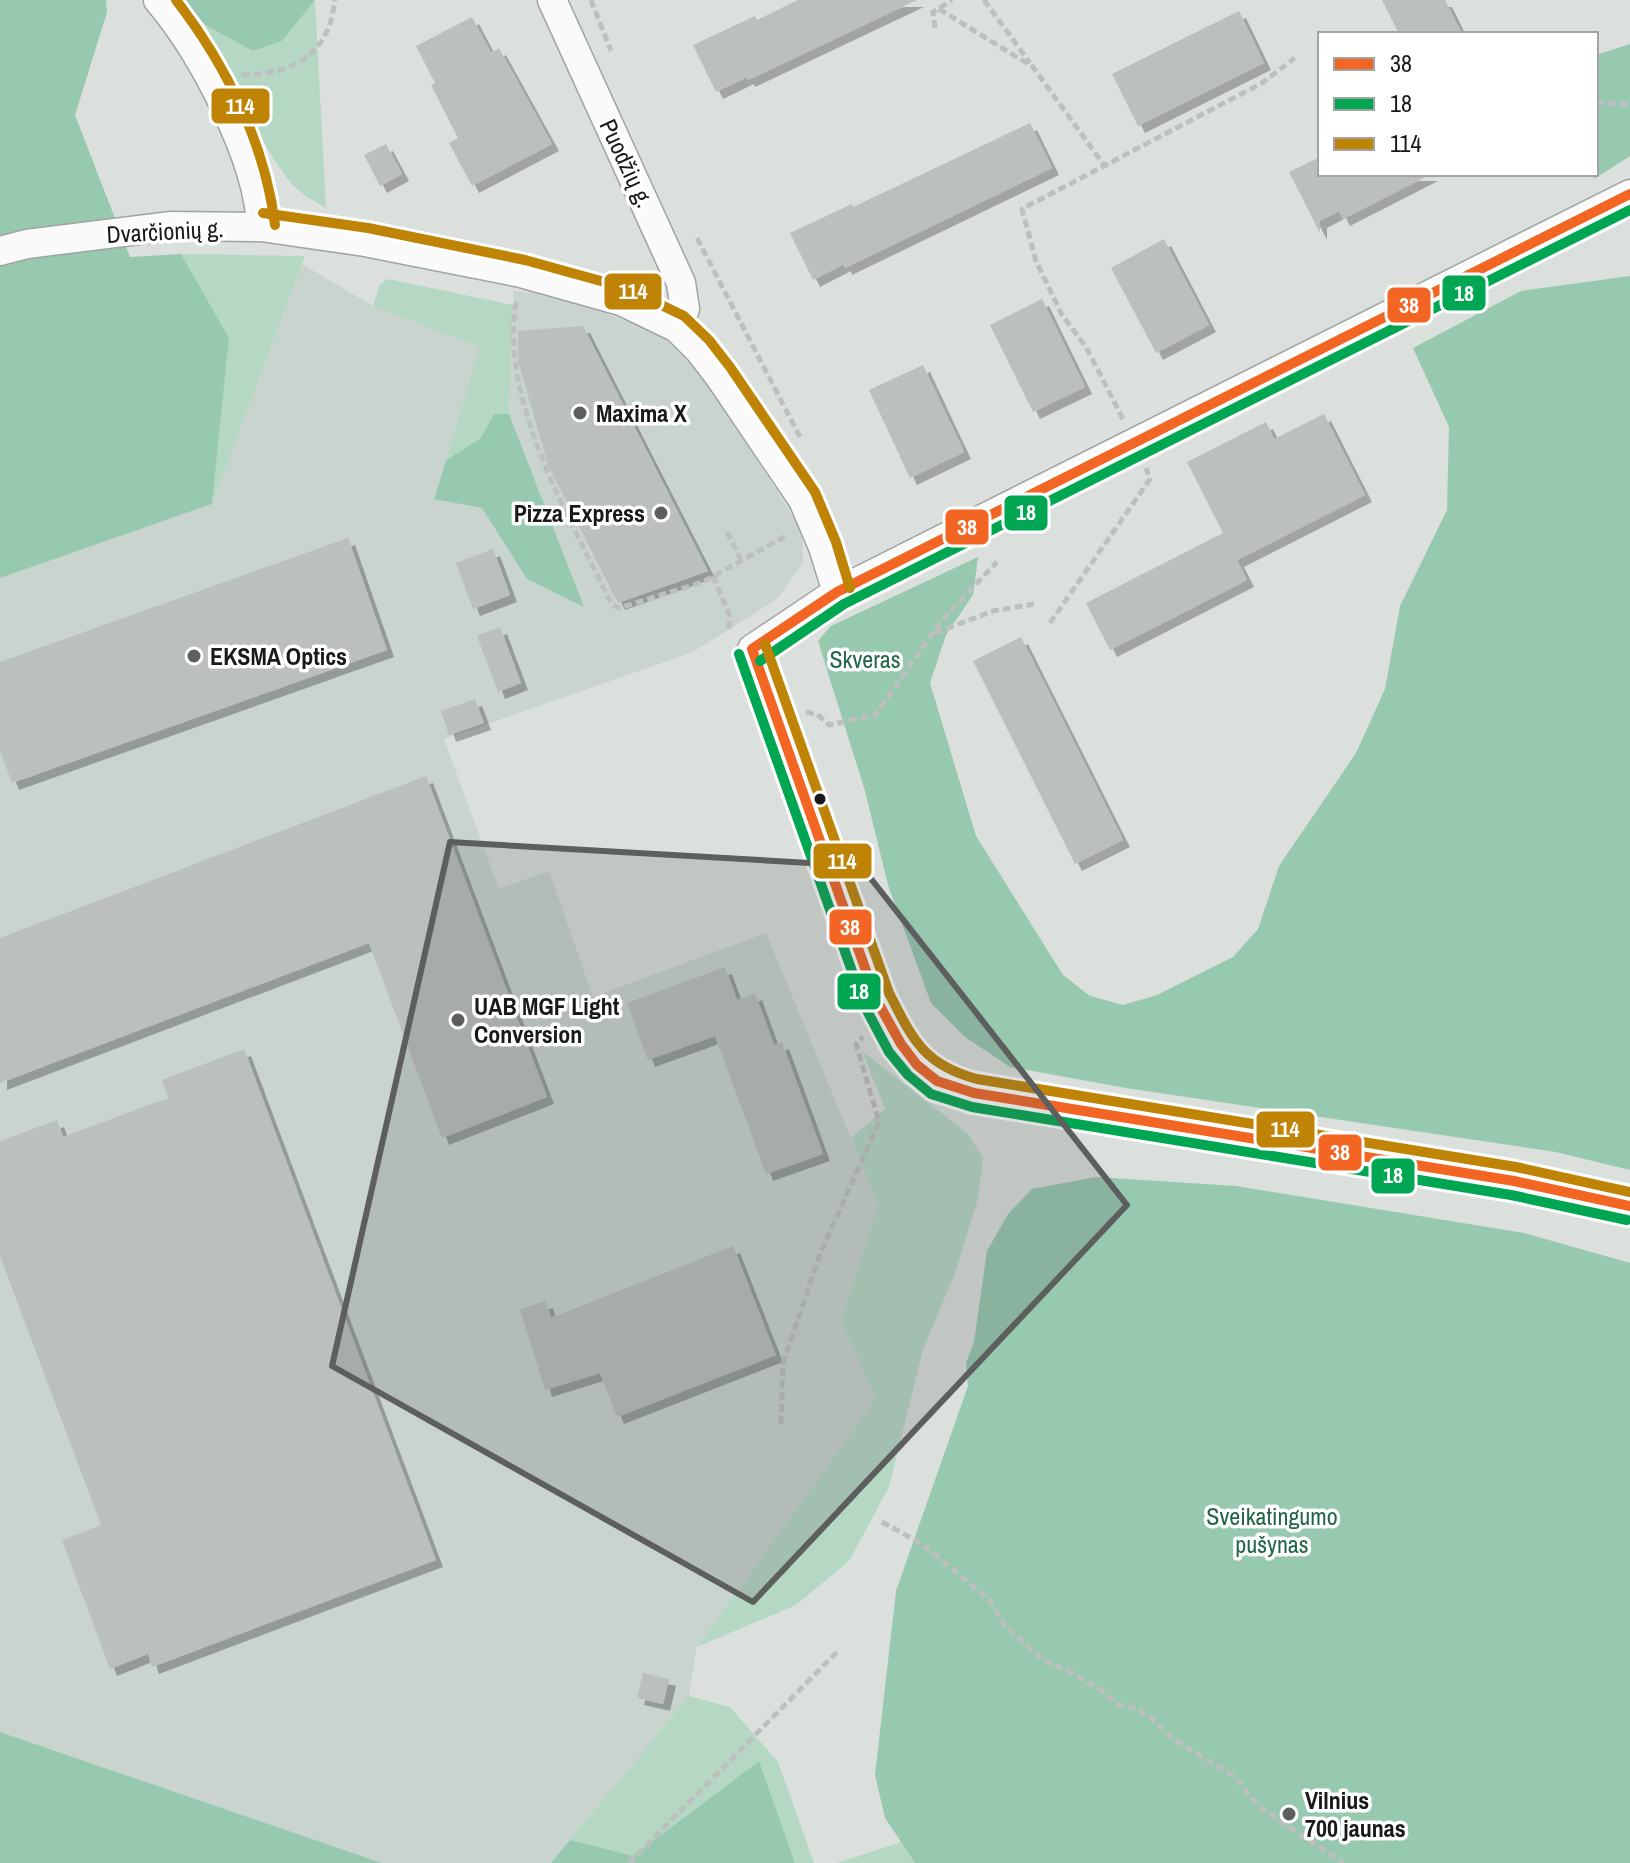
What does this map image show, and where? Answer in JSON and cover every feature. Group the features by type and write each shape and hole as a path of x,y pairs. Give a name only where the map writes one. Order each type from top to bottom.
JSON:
{"street":[{"path":"158,0 176,22 209,75 250,167 260,201 261,227"},
{"name":"Puodžių g.","path":"552,0 681,283 685,309 677,328"},
{"path":"1630,194 837,592 741,646 778,722 876,999 894,1034 915,1062 938,1081 974,1093 1514,1181 1630,1206"},
{"name":"Dvarčionių g.","path":"0,251 27,244 171,226 261,227 365,242 521,273 621,301 677,328 719,376 803,500 837,592"}],"path":[{"path":"209,75 258,74 302,64 327,32 335,0"},
{"path":"591,0 615,59"},
{"path":"935,28 933,12 952,0"},
{"path":"984,0 1104,165"},
{"path":"939,9 1033,67"},
{"path":"1050,623 1150,479 1136,444 1086,347 1062,315 1036,261 1022,209 1262,83 1295,58"},
{"path":"1598,102 1630,105"},
{"path":"693,231 801,440"},
{"path":"521,273 514,313 515,368 545,469 612,605 619,608 703,582 813,522"},
{"path":"727,532 741,560"},
{"path":"778,722 805,712 817,714 829,725 875,715 942,620 997,562"},
{"path":"713,576 741,646"},
{"path":"934,633 993,611 1034,604"},
{"path":"781,1424 783,1363 820,1254 879,1122 856,1044 884,1013"},
{"path":"882,1522 922,1544 954,1570 991,1602 1005,1626 1045,1661 1071,1672 1117,1704 1149,1716 1175,1740 1235,1777 1258,1806 1343,1863"},
{"path":"629,1863 837,1652"}],"highlighted area":[{"path":"450,842 861,866 1127,1205 753,1602 332,1366"}],"shaded area":[{"path":"302,264 373,306 481,347 434,498 482,508 527,579 583,606 509,414 514,291 545,294 600,311 667,337 689,355 802,530 803,563 777,599 693,652 444,739 499,889 549,871 593,997 766,933 878,1204 841,1322 876,1398 697,1647 689,1696 551,1863 382,1863 0,1732 0,578 212,504"}],"green space":[{"path":"0,0 106,0 107,12 75,115 130,257 181,254 229,338 212,504 0,578"},
{"path":"185,0 315,0 282,41 253,51 205,25"},
{"path":"315,0 326,208 295,187 275,160 253,123 205,25 253,51 282,41"},
{"path":"1630,44 1630,156 1594,179 1593,176 1598,176 1598,54"},
{"path":"181,254 305,256 212,504 229,338"},
{"name":"Skveras","path":"1630,276 1630,1170 1556,1152 1126,1088 1010,1067 965,1037 931,1003 888,885 865,791 818,641 831,626 978,557 973,595 946,635 930,683 976,836 1063,975 1090,996 1123,1005 1157,995 1233,957 1258,929 1279,866 1356,753 1385,689 1400,606 1447,510 1449,427 1413,348 1521,291"},
{"path":"388,279 513,305 509,414 494,414 481,438 446,460 480,347 373,306 380,284"},
{"path":"494,414 509,414 584,607 527,579 482,508 434,499 446,460 481,438"},
{"path":"862,1051 968,1134 983,1158 978,1198 954,1276 923,1349 889,1487 849,1561 796,1605 697,1647 876,1398 841,1322 878,1204 851,1138 885,1109"},
{"name":"Sveikatingumo pušynas","path":"1096,1177 1236,1186 1524,1233 1630,1263 1630,1863 915,1863 885,1818 875,1775 896,1591 968,1386 966,1363 974,1342 987,1251 1008,1214 1032,1189"},
{"path":"689,1696 730,1707 778,1762 814,1863 795,1863 759,1761 633,1856 570,1840"},
{"path":"0,1732 382,1863 0,1863"},
{"path":"759,1761 795,1863 551,1863 570,1840 633,1856"},
{"path":"901,1842 915,1863 837,1863"}],"building":[{"path":"798,0 917,0 748,80 747,77 716,92 693,45"},
{"path":"1382,0 1445,0 1461,32 1398,32"},
{"path":"1239,11 1264,63 1138,126 1112,74"},
{"path":"472,17 491,53 499,48 552,144 472,186 449,143 458,138 431,85 435,83 416,46"},
{"path":"1030,123 1052,168 845,268 844,264 813,280 790,233 852,204 853,207"},
{"path":"386,144 402,174 380,186 364,155"},
{"path":"1318,158 1318,176 1427,176 1343,219 1339,211 1320,221 1320,233 1289,172"},
{"path":"1164,239 1209,325 1156,353 1111,268"},
{"path":"1042,299 1085,387 1033,412 990,325"},
{"name":"Maxima X","path":"583,326 708,571 618,603 548,465 518,361 518,331"},
{"path":"923,365 964,452 910,478 869,390"},
{"path":"1324,414 1365,495 1237,560 1247,580 1110,650 1086,603 1223,533 1187,462 1266,422 1274,439"},
{"name":"EKSMA Optics","path":"348,538 387,650 12,783 0,751 0,662"},
{"path":"493,549 510,595 473,609 456,563"},
{"path":"500,627 521,683 498,692 477,636"},
{"path":"1021,637 1123,840 1075,864 973,661"},
{"path":"475,699 484,723 449,735 441,711"},
{"path":"426,776 547,1097 442,1138 369,943 0,1083 0,938"},
{"path":"725,967 737,1000 755,993 774,1045 782,1042 823,1154 766,1174 715,1036 648,1060 627,1003"},
{"path":"244,1049 436,1560 152,1667 148,1654 110,1669 62,1540 101,1525 0,1256 0,1141 57,1120 63,1137 168,1098 162,1080"},
{"path":"733,1246 776,1355 617,1417 600,1373 545,1390 520,1309 546,1301 551,1318"},
{"path":"643,1673 669,1679 663,1704 637,1698"}],"transit line":[{"name":"114","path":"176,0 211,51 240,106 262,164 275,225"},
{"name":"38","path":"752,649 837,592 1630,194"},
{"name":"18","path":"760,661 844,604 1630,210"},
{"name":"114","path":"263,213 368,228 525,260 626,288 684,316 709,340 730,367 815,492 836,542 850,588"},
{"name":"114","path":"765,644 889,993 913,1037 944,1066 977,1079 1516,1167 1630,1192"},
{"name":"38","path":"752,649 876,999 901,1044 917,1065 937,1081 974,1093 1514,1181 1630,1206"},
{"name":"18","path":"739,654 864,1005 889,1052 908,1075 931,1094 972,1107 1511,1195 1627,1220"}],"place":[{"name":"Maxima X","path":"580,413"},
{"name":"Pizza Express","path":"661,513"},
{"name":"EKSMA Optics","path":"194,656"},
{"name":"UAB MGF Light Conversion","path":"458,1020"},
{"name":"Vilnius 700 jaunas","path":"1289,1814"}]}
